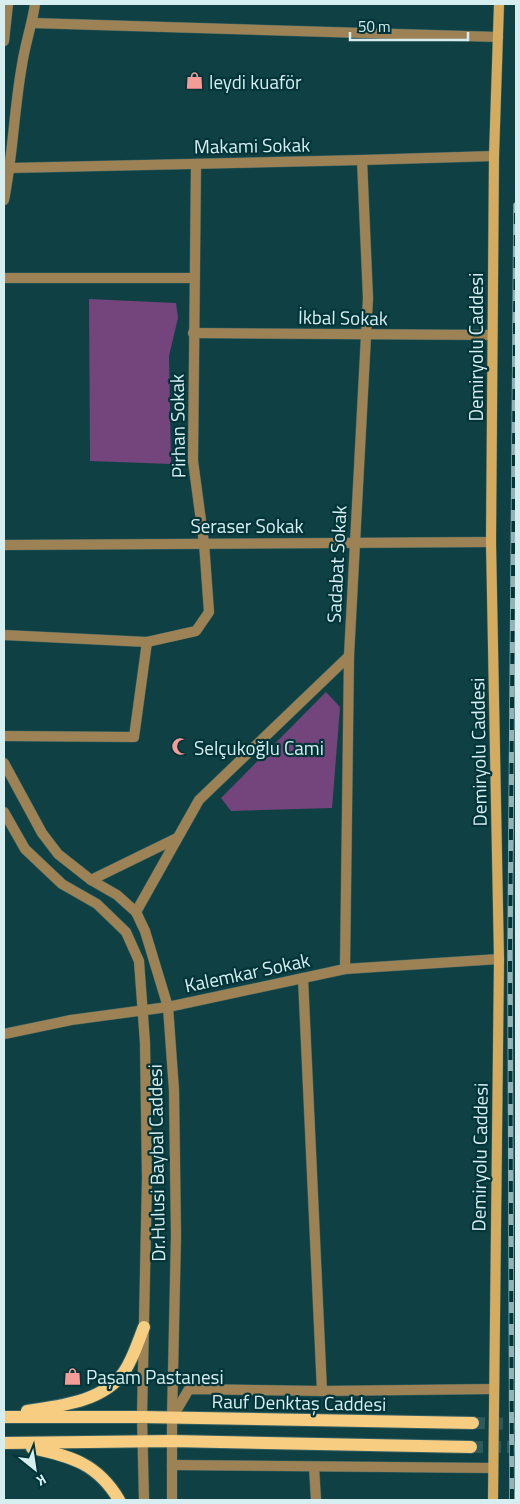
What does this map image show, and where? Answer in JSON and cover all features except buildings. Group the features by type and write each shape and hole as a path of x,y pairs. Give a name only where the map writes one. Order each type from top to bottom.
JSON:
{"main road":[{"name":"Demiryolu Caddesi","path":"493,1500 499,959 491,542 494,156 498,4"},
{"path":"4,1416 84,1399 106,1389 123,1374 144,1327"},
{"name":"Rauf Denktaş Caddesi","path":"4,1416 473,1423"},
{"path":"6,1443 172,1441 471,1447"},
{"path":"6,1443 54,1453 84,1464 98,1472 119,1500"}],"street":[{"path":"4,41 8,4"},
{"path":"4,200 10,168 22,65 32,23 34,4"},
{"path":"32,23 498,37"},
{"name":"Makami Sokak","path":"10,168 494,156"},
{"name":"Sadabat Sokak","path":"345,969 349,656 368,298 362,160"},
{"name":"Pirhan Sokak","path":"4,635 147,642 196,631 209,612 204,543 193,461 196,164"},
{"path":"4,278 194,278"},
{"name":"İkbal Sokak","path":"194,333 492,335"},
{"name":"Seraser Sokak","path":"4,545 491,542"},
{"path":"4,736 134,737 147,642"},
{"path":"4,763 42,833 58,854 91,880 117,895 136,912 199,800 349,656"},
{"name":"Dr.Hulusi Baybal Caddesi","path":"4,812 25,849 62,884 96,904 126,932 139,961 144,1044 147,1178 142,1417 144,1500"},
{"path":"91,880 177,838"},
{"name":"Dr.Hulusi Baybal Caddesi","path":"136,912 145,931 168,1007 174,1090 176,1236 172,1500"},
{"name":"Kalemkar Sokak","path":"4,1034 71,1020 142,1012 345,969 499,959"},
{"path":"303,978 322,1391"},
{"path":"172,1418 189,1389 322,1391 493,1389"},
{"path":"172,1465 493,1468"},
{"path":"314,1467 316,1500"}],"shaded area":[{"path":"89,299 176,303 178,318 169,356 171,464 90,461"},
{"path":"326,692 340,707 332,808 231,811 221,798"}],"tunnel":[{"path":"473,1423 516,1424"},
{"path":"471,1447 516,1447"}],"railway":[{"path":"512,1500 510,955 516,205"}],"place":[{"name":"leydi kuaför","path":"195,81"},
{"name":"Selçukoğlu Cami","path":"180,747"},
{"name":"Paşam Pastanesi","path":"72,1376"}]}
